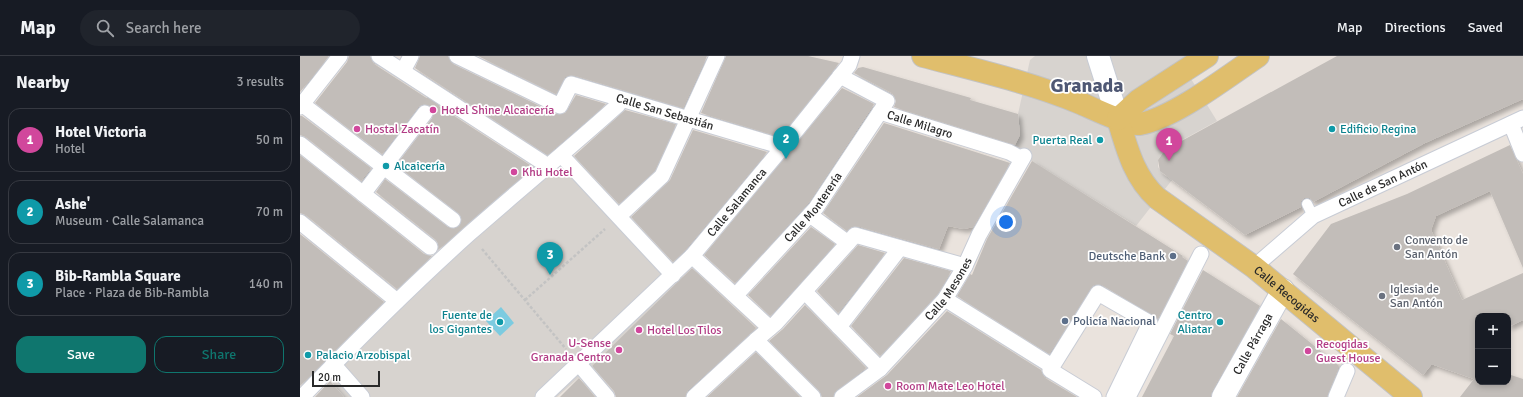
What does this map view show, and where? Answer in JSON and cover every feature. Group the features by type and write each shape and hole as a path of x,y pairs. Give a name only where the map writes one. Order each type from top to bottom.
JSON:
{"main road":[{"path":"923,56 1025,82 1049,90 1118,119 1138,125 1157,120 1258,56"},
{"path":"1118,119 1139,100 1207,56"},
{"name":"Calle Recogidas","path":"1118,119 1134,169 1147,188 1157,198 1254,267 1411,397"}],"street":[{"path":"340,56 301,104 453,220"},
{"path":"379,56 403,71 437,96 545,165"},
{"path":"403,71 411,56"},
{"name":"Calle San Sebastián","path":"458,56 560,106 572,84 688,120 783,147"},
{"path":"621,215 662,176 717,56"},
{"name":"Calle Salamanca","path":"543,397 582,367 692,256 849,65 852,56"},
{"path":"1098,56 1118,119"},
{"name":"Calle Milagro","path":"840,76 887,101 880,112 1023,158"},
{"path":"302,397 438,253 468,233 545,165 564,155 618,105 620,99"},
{"name":"Calle Monterería","path":"736,295 810,215 880,112"},
{"path":"363,194 425,113"},
{"path":"1517,121 1523,154"},
{"name":"Calle de San Antón","path":"1254,267 1310,210 1517,121"},
{"path":"300,144 438,253"},
{"path":"564,155 675,273"},
{"name":"Calle Mesones","path":"842,397 880,369 945,299 965,266 979,235 1023,158"},
{"path":"810,215 848,243"},
{"path":"300,222 395,299"},
{"path":"694,397 776,323 855,236 965,266"},
{"path":"839,327 900,248"},
{"path":"1128,397 1201,254"},
{"path":"692,256 770,328"},
{"name":"Calle Párraga","path":"1224,397 1283,290"},
{"path":"805,292 880,369"},
{"path":"1094,397 1050,370 1098,293 1150,323 1114,397"},
{"path":"945,299 1052,366"},
{"path":"756,340 813,397"},
{"path":"582,367 607,397"},
{"path":"328,369 362,397"},
{"path":"1336,397 1347,371"}],"path":[{"path":"525,300 621,215"},
{"path":"468,233 582,367"}],"shaded area":[{"name":"Puerta Real","path":"1035,56 1187,56 1180,61 1217,121 1173,145 1174,147 1162,154 1158,160 1158,167 1164,175 1173,178 1136,226 1012,149 1020,135 1018,114 1030,60"},
{"path":"561,148 684,278 593,365 557,397 344,397 328,378 326,364 387,299 398,295"}],"water":[{"name":"Fuente de los Gigantes","path":"501,307 514,323 500,336 486,321"}],"building":[{"path":"300,56 329,56 300,92"},
{"path":"349,56 370,56 374,64 533,167 438,250 436,240 376,192 385,179 448,227 456,228 460,225 461,217 458,213 396,165 432,118 433,109 427,104 418,107 382,154 315,103 347,62"},
{"path":"420,56 448,56 453,64 556,114 565,113 576,95 606,104 547,155 415,68"},
{"path":"478,56 707,56 683,108 573,75 565,77 556,94"},
{"path":"726,56 808,56 839,63 780,137 701,113"},
{"path":"1337,56 1523,56 1523,99 1425,143 1313,202 1310,198 1304,198 1301,201 1301,207 1245,235 1160,171 1158,160 1165,150"},
{"path":"863,67 971,98 970,100 1018,114 1020,135 1015,145 894,107 896,101 892,93 854,73 858,68"},
{"path":"842,88 874,104 809,202 735,283 704,255"},
{"path":"625,110 676,124 655,171 619,204 574,156"},
{"path":"300,116 371,168 361,181 306,137 300,135"},
{"path":"884,123 1010,163 973,227 964,229 948,226 939,249 857,226 852,227 847,231 823,213"},
{"path":"693,130 767,152 685,250 673,262 631,217 670,180"},
{"path":"1510,145 1523,174 1523,268 1490,191 1436,216 1431,230 1462,300 1523,273 1523,320 1511,326 1511,313 1475,313 1475,385 1511,385 1511,375 1523,379 1523,397 1460,397 1474,379 1434,365 1431,365 1423,375 1293,274 1331,224 1407,194"},
{"path":"300,155 424,254 432,256 397,289 306,215 300,213"},
{"path":"1032,161 1183,256 1182,257 1188,261 1158,319 1102,285 1094,285 1049,354 957,296 970,274 972,275 987,239"},
{"path":"811,227 835,244 770,316 748,295"},
{"path":"300,234 384,302 300,386"},
{"path":"858,245 885,253 838,313 817,291"},
{"path":"904,258 951,271 938,294 880,356 851,326"},
{"path":"692,268 756,328 688,390 685,397 616,397 614,391 592,366"},
{"name":"Centro Aliatar","path":"1203,270 1260,306 1212,391 1211,397 1142,397 1174,336 1170,334"},
{"path":"805,305 866,368 837,390 833,397 822,397 819,391 769,341 783,329"},
{"path":"947,311 1041,370 1045,378 1077,397 857,397 887,375"},
{"path":"1281,319 1338,365 1338,369 1327,397 1237,397"},
{"path":"756,352 800,397 707,397"},
{"path":"579,378 595,397 560,397"},
{"path":"330,381 344,397 315,397 329,382"}],"tunnel":[{"path":"425,113 435,99"},
{"path":"453,220 467,231"}],"place":[{"name":"Hotel Shine Alcaicería","path":"433,110"},
{"name":"Hostal Zacatín","path":"357,129"},
{"name":"Edificio Regina","path":"1332,129"},
{"name":"Puerta Real","path":"1100,140"},
{"name":"Ashe'","path":"786,159"},
{"name":"Hotel Victoria","path":"1169,161"},
{"name":"Alcaicería","path":"386,166"},
{"name":"Khü Hotel","path":"514,172"},
{"name":"Convento de San Antón","path":"1397,247"},
{"name":"Deutsche Bank","path":"1173,256"},
{"name":"Bib-Rambla Square","path":"550,275"},
{"name":"Iglesia de San Antón","path":"1382,296"},
{"name":"Policía Nacional","path":"1065,321"},
{"name":"Fuente de los Gigantes","path":"500,322"},
{"name":"Centro Aliatar","path":"1220,322"},
{"name":"Hotel Los Tilos","path":"639,330"},
{"name":"U-Sense Granada Centro","path":"619,350"},
{"name":"Recogidas Guest House","path":"1308,351"},
{"name":"Palacio Arzobispal","path":"308,355"},
{"name":"Room Mate Leo Hotel","path":"888,386"}],"district":[{"name":"Granada","path":"1087,85"}]}
